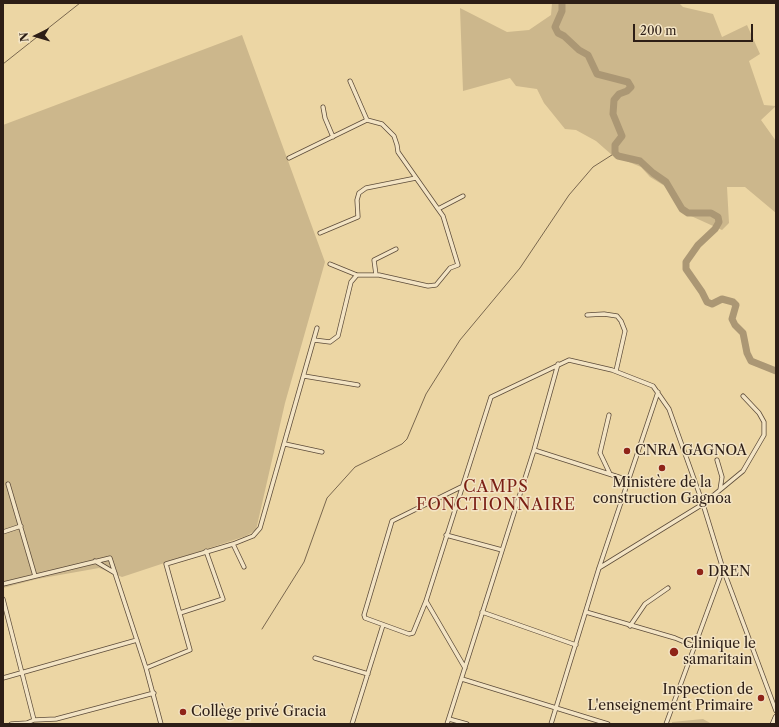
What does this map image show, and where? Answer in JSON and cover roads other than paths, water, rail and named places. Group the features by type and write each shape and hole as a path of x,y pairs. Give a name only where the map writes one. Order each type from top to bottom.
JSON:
{"street":[{"path":"350,81 367,120"},
{"path":"323,107 325,118 333,137"},
{"path":"289,158 367,120 382,124 394,136 398,145 398,152 443,216 458,265 450,268 436,284 428,286 376,275 357,275 330,264"},
{"path":"320,233 358,217 357,200 359,193 366,188 416,178"},
{"path":"438,209 463,196"},
{"path":"376,275 374,260 396,249"},
{"path":"314,340 330,342 338,336 351,282 357,275"},
{"path":"587,315 617,316 621,321 625,331 616,371"},
{"path":"146,668 190,650 166,564 233,544 253,536 260,528 318,328"},
{"path":"461,487 392,521 364,615 365,618 411,634 426,601 461,487 491,397 569,360 616,371 647,383 658,392 669,409 703,504 723,569 776,710"},
{"path":"447,724 534,450 558,364"},
{"path":"304,376 358,385"},
{"path":"551,724 599,568 658,392"},
{"path":"599,568 703,504 743,471 764,435 764,422 759,412 743,396"},
{"path":"609,415 600,453 610,474"},
{"path":"285,444 322,452"},
{"path":"534,450 628,480"},
{"path":"717,460 722,477 720,490"},
{"path":"8,484 36,576"},
{"path":"3,532 21,526"},
{"path":"446,535 502,550"},
{"path":"233,544 244,567"},
{"path":"180,613 223,599 206,551"},
{"path":"3,584 110,558 154,693 161,724"},
{"path":"96,561 115,573"},
{"path":"666,724 723,569"},
{"path":"630,626 645,604 668,588"},
{"path":"3,599 34,720"},
{"path":"426,601 465,668"},
{"path":"482,612 576,646"},
{"path":"586,612 675,638 694,646"},
{"path":"352,724 383,625"},
{"path":"3,678 137,640"},
{"path":"315,658 368,674"},
{"path":"462,679 608,724"},
{"path":"11,724 27,723 34,720 56,719 154,693"},
{"path":"773,724 776,717"},
{"path":"449,719 467,724"}],"waterway":[{"path":"3,64 80,3"},
{"path":"562,3 562,11 555,27 558,33 564,36 579,50 588,55 597,74 628,82 631,87 627,91 619,94 614,100 613,114 622,136 615,145 615,153 618,156 640,161 666,182 682,209 688,213 711,213 718,217 719,222 715,229 698,245 686,262 686,269 707,302 712,304 722,299 733,302 736,305 732,319 735,325 743,333 747,353 751,361 776,371"},
{"path":"262,629 304,562 327,498 355,467 402,444 407,439 426,394 460,340 520,268 569,195 593,167 615,153"}],"place":[{"name":"CNRA GAGNOA","path":"627,451"},
{"name":"Ministère de la construction Gagnoa","path":"662,468"},
{"name":"DREN","path":"700,572"},
{"name":"Clinique le samaritain","path":"674,652"},
{"name":"Inspection de L'enseignement Primaire","path":"761,698"},
{"name":"Collège privé Gracia","path":"183,712"}],"district":[{"name":"CAMPS FONCTIONNAIRE","path":"496,496"}]}
